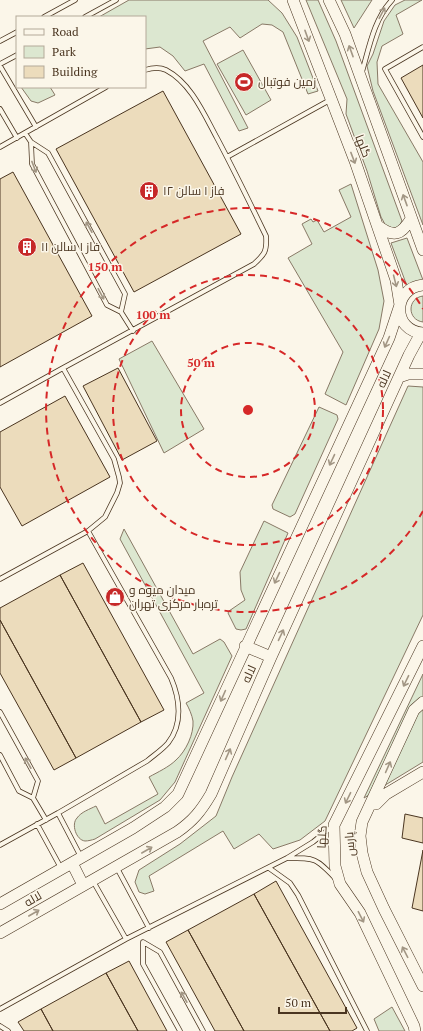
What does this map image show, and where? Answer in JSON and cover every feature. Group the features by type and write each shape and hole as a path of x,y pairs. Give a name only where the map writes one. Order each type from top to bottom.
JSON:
{"street":[{"name":"گلها","path":"329,0 345,34 361,76 423,250"},
{"name":"گلها","path":"292,1 355,160 378,226 396,280 402,320 407,327 422,335"},
{"path":"378,226 390,233 395,233 405,229 411,218"},
{"path":"400,305 402,298 407,292 414,287 423,286"},
{"name":"لاله","path":"0,904 133,828 165,807 178,794 245,646 389,338 400,305"},
{"name":"لاله","path":"0,933 116,868 177,832 195,818 211,794 271,657 409,355 422,335"},
{"path":"399,377 408,374 423,374"},
{"path":"245,646 271,657"},
{"name":"گلها","path":"415,1031 414,1026 360,913 340,884 335,866 334,825 423,646"},
{"name":"پارس","path":"423,702 414,710 362,822 360,836 367,872 423,986"},
{"path":"376,804 386,794 423,772"},
{"path":"76,860 88,883"}],"lane":[{"path":"46,16 75,0"},
{"path":"87,16 116,0"},
{"path":"361,76 376,24 384,8 392,0"},
{"path":"0,41 16,33"},
{"path":"423,47 385,69 423,137"},
{"path":"16,55 0,65 36,127"},
{"path":"0,403 254,264 264,255 266,236 228,157 198,103 184,85 164,69 151,68 146,70"},
{"path":"0,147 104,88"},
{"path":"228,157 330,100"},
{"path":"0,109 17,138"},
{"path":"25,133 31,142 48,153 125,294 121,312"},
{"path":"31,142 32,164 107,305 121,312 132,331"},
{"path":"0,579 88,531 105,517 117,493 120,483 114,459 63,368"},
{"path":"0,844 46,820 147,761 169,742 175,731 178,719 178,702 171,678 88,531"},
{"path":"0,712 38,781 33,798"},
{"path":"0,755 19,791 33,798 46,820"},
{"path":"58,813 76,860"},
{"path":"37,824 62,869"},
{"path":"0,1009 126,939 269,868 313,842 334,825"},
{"path":"287,858 310,858 322,864 340,884"},
{"path":"116,868 149,928"},
{"path":"269,868 290,883 298,895 367,1031"},
{"path":"88,883 126,939"},
{"path":"137,934 142,942 160,952 203,1031"},
{"path":"142,942 143,964 180,1031"},
{"path":"0,1026 8,1031"}],"green space":[{"path":"129,0 268,0 282,13 297,37 318,91 308,94 283,32 272,25 262,24 240,38 230,27 203,41 248,128 239,131 204,64 185,71 173,56 160,47 146,49 146,16 101,16"},
{"path":"306,0 318,0 336,41 402,221 398,228 386,226 381,217 367,171 346,114 347,99"},
{"path":"341,0 372,0 354,28"},
{"path":"405,0 422,0 396,15 403,34 382,46 377,62 378,84 423,162 423,225 373,91 367,66 373,54 384,21 395,5"},
{"name":"زمین فوتبال","path":"243,50 271,100 246,115 217,64"},
{"path":"22,88 51,88 55,95 38,103 31,101"},
{"path":"351,184 378,270 384,301 379,329 346,405 325,394 343,352 288,258 312,244 302,224 311,219 313,222 317,220 324,232 351,217 339,190"},
{"path":"407,238 423,280 407,286 391,243"},
{"path":"423,296 423,322 414,317 411,309 414,301"},
{"path":"152,341 204,429 164,453 119,359"},
{"path":"408,386 423,387 423,615 325,821 300,840 273,849 259,834 234,849 223,831 149,876 154,891 145,894 139,892 135,882 139,870 180,844 216,816 232,777"},
{"path":"319,407 337,415 338,419 295,514 290,517 273,509 272,505"},
{"path":"264,521 288,533 246,629 236,629 228,613 245,600 241,590 240,572"},
{"path":"124,529 193,654 220,639 224,642 232,656 175,782 160,800 95,839 85,841 77,835 74,824 83,812 96,806 105,824 158,794 149,777 170,765 183,752 191,737 193,726 192,716 186,703 204,693 120,539"},
{"path":"423,674 423,762 364,798"},
{"path":"392,1007 405,1031 379,1031 374,1019"}],"building":[{"path":"423,65 423,118 401,78"},
{"name":"فاز ۱ سالن ۱۲","path":"163,91 241,234 134,292 56,149"},
{"name":"فاز ۱ سالن ۱۱","path":"13,172 92,316 0,367 0,179"},
{"path":"118,368 157,441 122,460 83,386"},
{"path":"65,396 110,477 22,526 0,487 0,432"},
{"path":"83,563 164,710 141,722 60,575"},
{"path":"60,575 141,722 76,758 0,620 0,608"},
{"path":"0,620 76,758 54,770 0,673"},
{"path":"405,814 423,818 423,843 402,838"},
{"path":"423,850 423,911 412,908"},
{"path":"276,881 357,1028 352,1031 330,1031 254,894"},
{"path":"254,894 330,1031 244,1031 188,930"},
{"path":"188,930 244,1031 215,1031 166,942"},
{"path":"129,961 167,1031 138,1031 106,973"},
{"path":"106,973 138,1031 53,1031 41,1009"},
{"path":"41,1009 53,1031 24,1031 18,1022"}],"place":[{"name":"زمین فوتبال","path":"244,82"},
{"name":"فاز ۱ سالن ۱۲","path":"149,191"},
{"name":"فاز ۱ سالن ۱۱","path":"27,247"},
{"name":"میدان میوه و تره‌بار مرکزی تهران","path":"115,597"}]}
